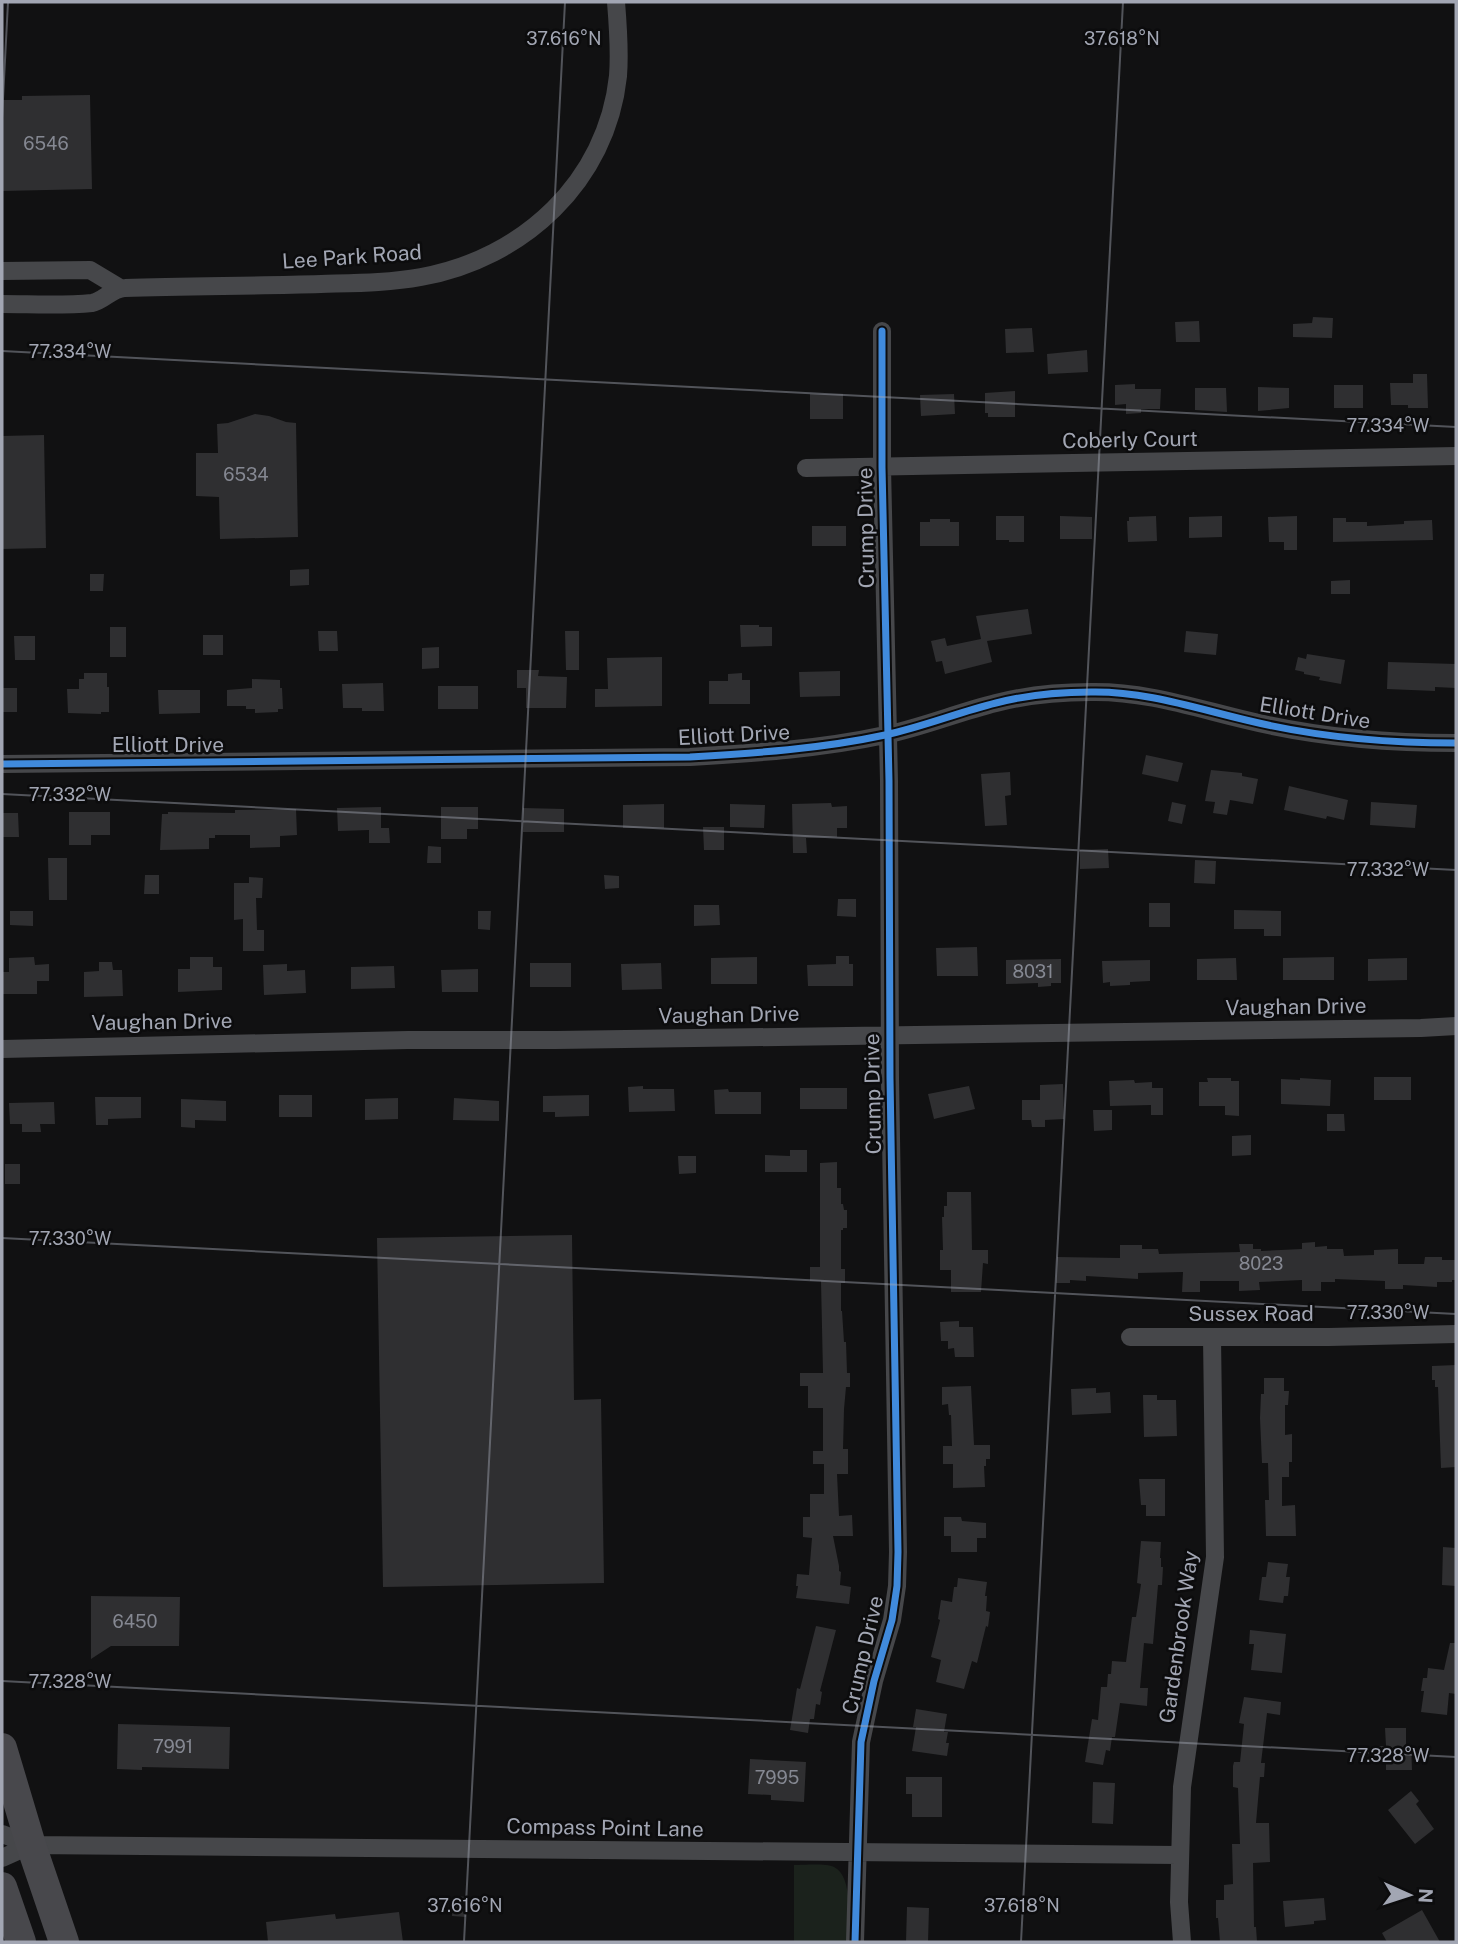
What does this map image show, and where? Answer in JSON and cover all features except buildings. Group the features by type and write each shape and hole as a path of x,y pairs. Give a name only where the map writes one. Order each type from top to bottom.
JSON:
{"highway":[{"path":"2,1748 64,1942"},
{"path":"2,1887 21,1942"}],"street":[{"name":"Lee Park Road","path":"2,304 95,303 120,288 391,281 423,277 492,253 526,233 556,208 585,171 599,145 610,114 618,77 616,2"},
{"path":"2,271 90,270 120,288"},
{"name":"Crump Drive","path":"856,1942 861,1742 874,1681 892,1620 898,1552 881,331"},
{"name":"Coberly Court","path":"806,468 1456,456"},
{"name":"Elliott Drive","path":"2,764 690,757 777,752 835,746 995,703 1064,692 1133,694 1164,699 1247,721 1364,740 1456,743"},
{"name":"Vaughan Drive","path":"2,1049 408,1040 1456,1026"},
{"name":"Sussex Road","path":"1130,1337 1456,1334"},
{"name":"Gardenbrook Way","path":"1182,1942 1178,1855 1184,1759 1215,1557 1212,1337"},
{"name":"Compass Point Lane","path":"2,1834 31,1845 1178,1855"},
{"name":"Compass Point Lane","path":"2,1858 31,1845"}],"shaded area":[{"path":"794,1865 826,1865 840,1872 847,1890 848,1942 794,1942"}],"cycle path":[{"path":"855,1942 861,1742 874,1681 892,1620 898,1552 882,331"},
{"path":"2,764 690,757 788,750 861,740 899,732 1008,700 1079,692 1111,692 1150,697 1272,726 1324,735 1403,742 1456,743"}]}
